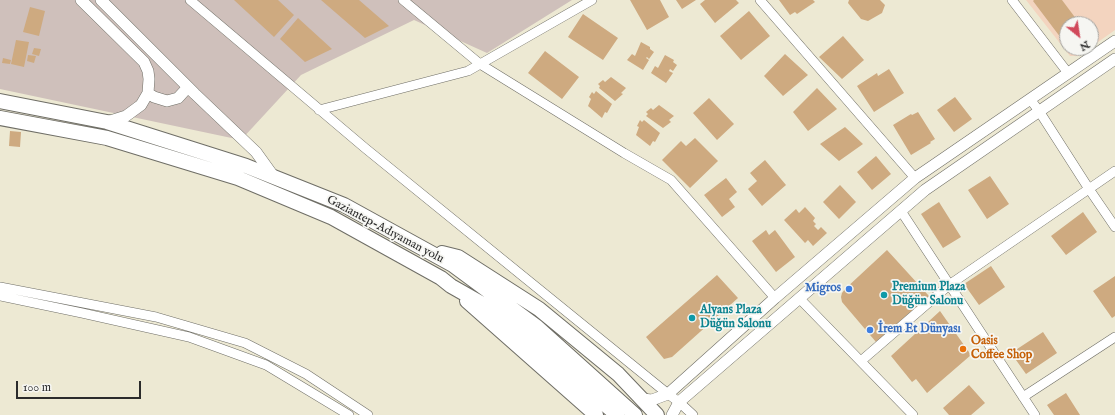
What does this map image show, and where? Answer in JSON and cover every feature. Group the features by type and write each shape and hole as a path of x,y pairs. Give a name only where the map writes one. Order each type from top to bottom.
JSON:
{"highway":[{"name":"Gaziantep-Adıyaman yolu","path":"0,101 107,122 246,166 344,205 453,265 537,327 635,415"},
{"name":"Gaziantep-Adıyaman yolu","path":"0,118 107,138 238,178 331,217 441,278 451,286 502,315 617,415"},
{"path":"423,249 458,257 539,309 618,374 657,415"},
{"path":"451,286 490,323 596,415"}],"street":[{"path":"81,0 144,62 150,79 148,93 141,106 126,116 107,122"},
{"path":"101,0 188,87 256,152 274,177"},
{"path":"190,0 371,153 679,402 693,415"},
{"path":"403,0 480,64 670,180 775,298"},
{"path":"319,110 468,71 592,0"},
{"path":"760,0 915,178"},
{"path":"1012,0 1068,73"},
{"path":"642,399 652,400 668,394 775,298 915,178 1115,41"},
{"path":"672,415 679,402 925,190 1115,59"},
{"path":"148,93 154,97 167,101 178,98 188,87"},
{"path":"1030,99 1115,227"},
{"path":"861,362 949,285 1115,171"},
{"path":"901,211 1035,415"},
{"path":"0,287 156,317 245,343 306,374 368,415"},
{"path":"0,296 82,312 189,337 266,364 349,415"},
{"path":"799,298 913,415"},
{"path":"1023,397 1115,338"}],"shaded area":[{"path":"0,0 572,0 487,53 414,20 301,75 241,140 0,89"},
{"path":"1026,0 1115,0 1115,30 1099,41 1099,16 1059,16 1059,42"}],"building":[{"path":"234,0 278,0 294,15 274,37"},
{"path":"321,0 359,0 389,26 365,38"},
{"path":"630,0 660,0 669,17 647,30"},
{"path":"676,0 696,0 682,9"},
{"path":"705,0 736,0 739,3 715,23 700,4"},
{"path":"779,0 813,0 815,2 797,14 795,12 790,15"},
{"path":"849,0 880,0 885,5 882,13 868,21 861,19 848,3"},
{"path":"1062,0 1074,16 1059,16 1059,35 1033,1"},
{"path":"30,7 45,11 39,36 23,32"},
{"path":"749,11 770,36 741,60 720,36"},
{"path":"583,14 618,38 603,60 568,37"},
{"path":"298,18 332,49 305,62 280,39"},
{"path":"843,36 864,60 842,79 819,57"},
{"path":"16,40 29,42 24,67 11,64"},
{"path":"641,42 650,47 650,49 654,52 649,59 647,57 646,58 649,60 643,70 627,60 632,54 635,56"},
{"path":"34,48 41,49 39,56 32,54"},
{"path":"545,51 579,77 562,99 528,73"},
{"path":"785,54 808,75 783,96 764,76"},
{"path":"28,55 36,56 34,63 27,61"},
{"path":"665,55 674,60 673,62 677,65 673,71 670,69 669,71 673,73 666,83 651,73 655,66 658,68"},
{"path":"3,58 11,60 10,64 2,63"},
{"path":"889,69 904,93 874,112 857,86 877,73 878,76"},
{"path":"611,77 626,88 621,93 623,94 615,101 599,88 600,86 598,84 603,80 605,82"},
{"path":"817,88 837,109 808,131 793,112"},
{"path":"596,91 612,104 602,118 588,106 591,99 589,97 592,92 594,94"},
{"path":"955,97 972,119 954,132 937,110"},
{"path":"709,98 734,124 717,140 693,113"},
{"path":"659,105 674,116 669,120 671,122 663,128 646,116 648,114 646,112 651,108 653,110"},
{"path":"918,112 935,139 911,155 893,125 911,114 912,115"},
{"path":"640,120 642,122 644,120 660,133 655,142 653,141 650,146 636,135 639,127 637,126"},
{"path":"845,127 863,144 839,161 820,144"},
{"path":"10,131 21,132 20,147 9,146"},
{"path":"695,138 718,161 690,188 662,160 681,141 686,146"},
{"path":"876,156 891,174 872,190 857,172"},
{"path":"765,160 786,185 762,206 748,189 757,181 750,173"},
{"path":"990,176 1009,204 987,219 968,190"},
{"path":"726,178 737,192 729,199 735,207 722,217 704,195"},
{"path":"840,185 856,202 839,219 823,202"},
{"path":"939,202 961,237 943,248 921,214"},
{"path":"805,207 815,218 813,221 816,224 814,226 818,230 821,227 827,233 813,246 808,240 805,243 784,220 796,209 799,213"},
{"path":"1083,212 1097,232 1066,255 1051,236"},
{"path":"766,230 769,235 775,230 795,257 776,272 752,241"},
{"name":"Premium Plaza Düğün Salonu","path":"887,250 929,296 876,342 842,302 841,297 845,289"},
{"path":"991,266 1005,287 979,305 964,284"},
{"name":"Alyans Plaza Düğün Salonu","path":"717,275 738,298 672,357 664,359 646,337"},
{"path":"1115,276 1115,316 1112,318 1093,291"},
{"path":"940,311 971,355 927,393 916,379 912,382 891,356"},
{"path":"1043,332 1057,353 1026,374 1011,353"},
{"path":"969,385 985,403 971,415 949,415 943,408"},
{"path":"1066,393 1080,415 1054,415 1047,405"}],"place":[{"name":"Migros","path":"849,289"},
{"name":"Premium Plaza Düğün Salonu","path":"884,295"},
{"name":"Alyans Plaza Düğün Salonu","path":"692,318"},
{"name":"İrem Et Dünyası","path":"870,330"},
{"name":"Oasis Coffee Shop","path":"963,349"}]}
